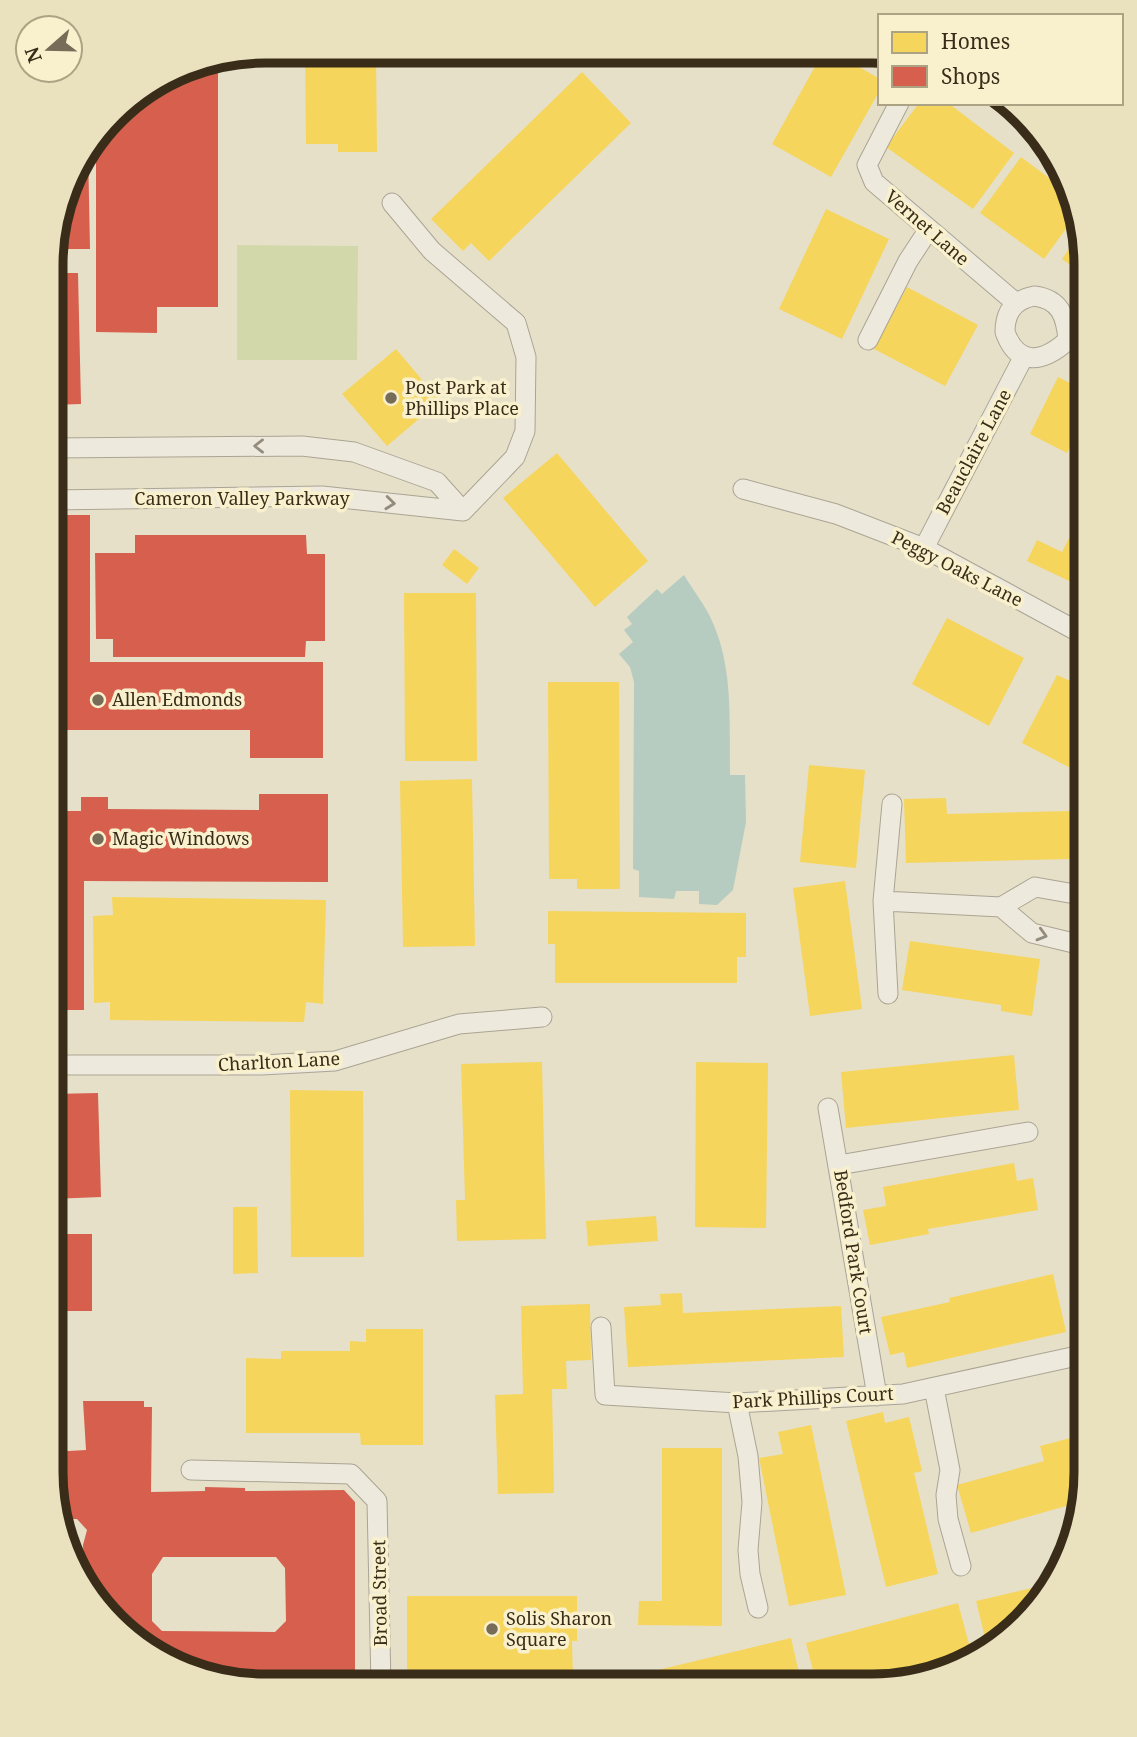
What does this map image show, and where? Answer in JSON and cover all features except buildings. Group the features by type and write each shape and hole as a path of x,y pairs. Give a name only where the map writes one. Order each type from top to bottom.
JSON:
{"street":[{"name":"Vernet Lane","path":"898,105 867,164 874,182 1016,303"},
{"path":"63,448 302,446 354,452 437,482 463,511 500,476 515,457 525,431 526,356 516,323 432,251 392,203"},
{"path":"868,340 908,261 929,229"},
{"path":"1034,296 1053,301 1065,316 1068,340 1045,357 1024,356 1009,342 1005,321 1016,303 1034,296"},
{"path":"1068,340 1074,343"},
{"name":"Beauclaire Lane","path":"924,548 1024,356"},
{"name":"Peggy Oaks Lane","path":"743,489 836,514 924,548 1074,629"},
{"name":"Cameron Valley Parkway","path":"63,500 322,496 463,511"},
{"path":"888,994 883,901 892,804"},
{"path":"883,901 1001,907 1035,887 1074,894"},
{"path":"1001,907 1032,933 1074,943"},
{"name":"Charlton Lane","path":"63,1065 262,1065 335,1061 459,1024 542,1017"},
{"name":"Bedford Park Court","path":"828,1108 877,1395"},
{"path":"839,1165 1028,1132"},
{"name":"Park Phillips Court","path":"601,1327 605,1395 737,1403 877,1395 934,1388 1074,1357"},
{"path":"934,1388 950,1470 946,1495 948,1519 961,1566"},
{"path":"737,1403 748,1456 752,1502 748,1550 758,1608"},
{"name":"Broad Street","path":"191,1470 351,1474 377,1501 381,1674"}],"green space":[{"path":"237,245 358,246 357,360 237,360"}],"shaded area":[{"path":"684,575 709,615 719,639 729,697 730,775 745,775 746,822 733,890 717,905 699,904 699,891 676,891 674,899 639,897 639,871 633,869 634,682 630,667 619,654 633,642 624,630 632,624 627,617 657,589 662,594"}],"place":[{"name":"Post Park at Phillips Place","path":"391,398"},
{"name":"Allen Edmonds","path":"98,700"},
{"name":"Magic Windows","path":"98,839"},
{"name":"Solis Sharon Square","path":"492,1629"}]}
